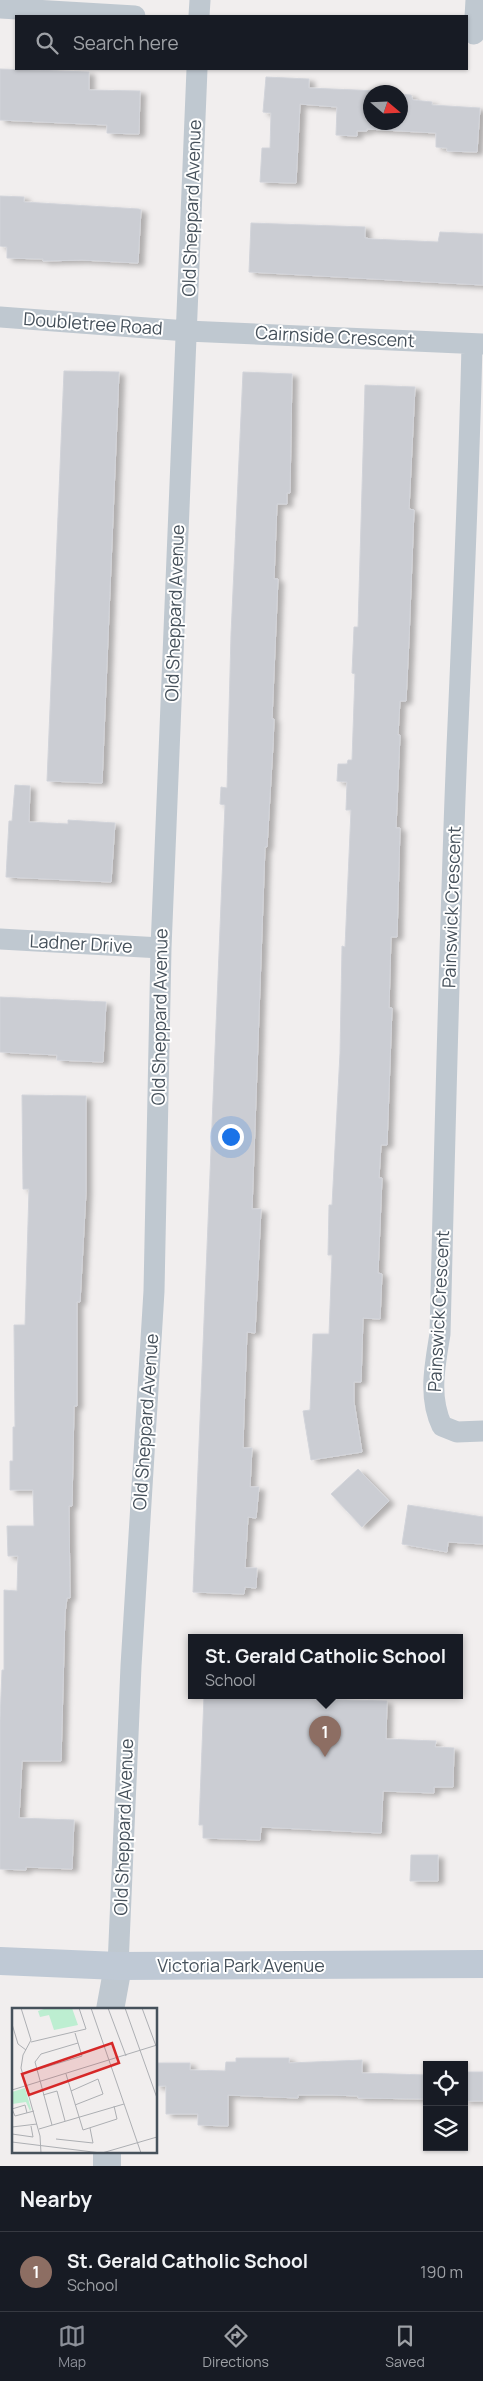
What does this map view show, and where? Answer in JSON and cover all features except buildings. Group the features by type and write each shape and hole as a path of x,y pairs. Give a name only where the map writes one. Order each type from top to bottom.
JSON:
{"main road":[{"name":"Victoria Park Avenue","path":"0,1961 118,1966 483,1964"}],"street":[{"path":"200,0 200,15"},
{"path":"475,34 476,0"},
{"path":"0,8 118,15"},
{"name":"Old Sheppard Avenue","path":"118,1966 131,1666 154,1291 161,948 197,70"},
{"name":"Doubletree Road","path":"0,317 187,331"},
{"name":"Cairnside Crescent","path":"187,331 478,344"},
{"name":"Painswick Crescent","path":"478,344 457,746 440,1334 435,1368 434,1409 442,1426 457,1432 483,1431"},
{"name":"Ladner Drive","path":"0,940 161,948"},
{"path":"110,2008 118,1966"}],"place":[{"name":"St. Gerald Catholic School","path":"325,1757"}]}
